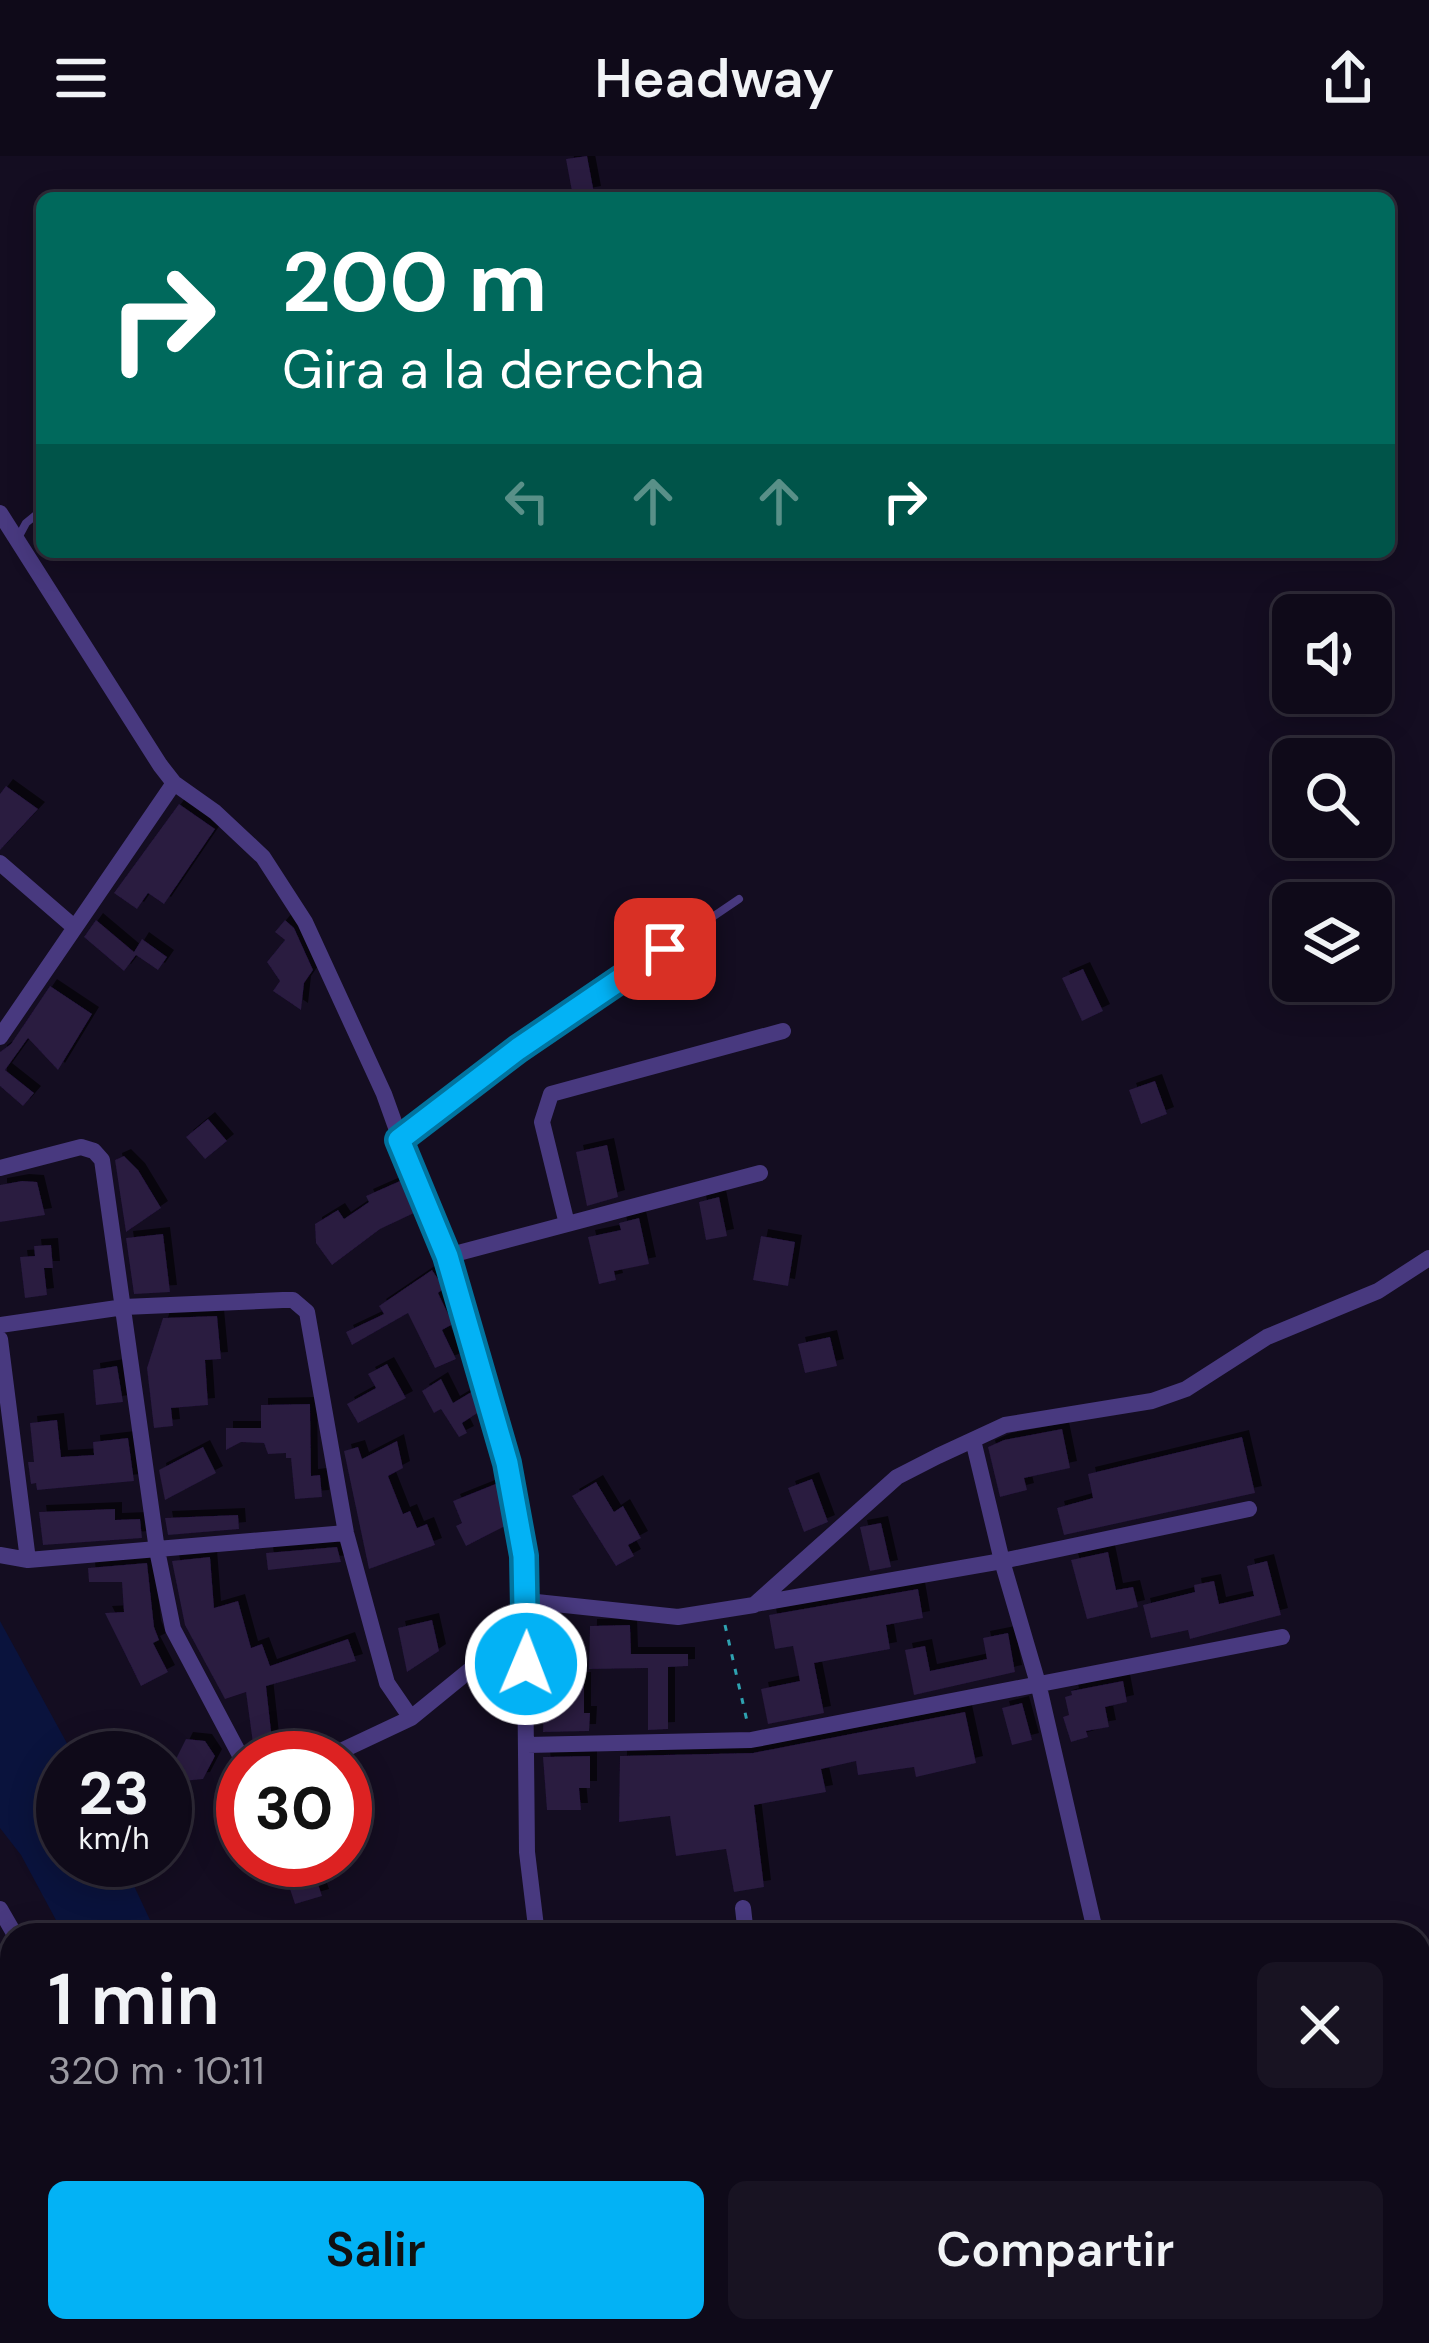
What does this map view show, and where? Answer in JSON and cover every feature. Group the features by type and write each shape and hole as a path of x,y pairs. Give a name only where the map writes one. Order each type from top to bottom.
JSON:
{"street":[{"path":"0,513 174,783 215,812 263,857 305,922 342,995 447,1256 507,1463 524,1556 527,1852 536,1923"},
{"path":"0,1036 174,783"},
{"path":"0,863 74,927"},
{"path":"567,1224 542,1122 551,1094 783,1030"},
{"path":"0,1168 82,1147 94,1150 102,1160 157,1550 173,1629 227,1731"},
{"path":"447,1256 760,1173"},
{"path":"754,1605 897,1477 1005,1425 1152,1401 1186,1389 1267,1336 1378,1291 1429,1258"},
{"path":"0,1325 124,1307 283,1300 299,1304 307,1312 346,1533 387,1683 411,1718"},
{"path":"0,1339 28,1560"},
{"path":"973,1440 1039,1687 1093,1923"},
{"path":"527,1601 678,1617 1002,1561 1249,1509"},
{"path":"0,1555 28,1560 346,1533"},
{"path":"372,1736 411,1718 525,1625"},
{"path":"527,1745 751,1740 1282,1637"},
{"path":"743,1908 745,1923"}],"lane":[{"path":"19,538 36,515"},
{"path":"399,1140 518,1049 739,899"}],"path":[{"path":"722,1610 751,1740"}],"shaded area":[{"path":"0,1621 60,1731 36,1731 36,1883 0,1828"},
{"path":"38,1887 135,1887 151,1923 58,1923"}],"building":[{"path":"587,156 594,192 572,192 566,159"},
{"path":"6,786 38,809 0,850 0,794"},
{"path":"179,804 215,829 164,904 148,893 137,909 114,893"},
{"path":"96,920 134,952 142,939 167,957 158,970 136,955 124,971 84,937"},
{"path":"285,920 294,928 313,970 304,983 301,1010 273,991 280,981 267,962 285,940 275,932"},
{"path":"692,967 697,992 665,999 659,974"},
{"path":"1083,969 1103,1011 1082,1021 1062,978"},
{"path":"50,986 92,1014 58,1070 28,1038 5,1070 34,1093 23,1106 0,1086 0,1052 11,1044"},
{"path":"1155,1081 1167,1114 1141,1124 1129,1090"},
{"path":"208,1119 227,1141 205,1159 186,1137"},
{"path":"607,1145 618,1197 587,1206 576,1152"},
{"path":"124,1156 161,1208 126,1232 115,1160"},
{"path":"400,1181 414,1213 380,1229 332,1265 316,1243 315,1224 338,1210 344,1219 369,1202 366,1196"},
{"path":"37,1182 45,1215 0,1222 0,1185"},
{"path":"719,1197 727,1236 706,1240 699,1202"},
{"path":"639,1218 649,1264 614,1271 616,1280 599,1284 588,1237 621,1230 619,1223"},
{"path":"163,1234 170,1292 134,1294 126,1238"},
{"path":"761,1236 795,1242 788,1286 753,1280"},
{"path":"51,1245 53,1268 44,1268 47,1295 25,1298 20,1257 35,1256 34,1246"},
{"path":"432,1270 442,1285 438,1293 453,1324 442,1330 456,1359 435,1368 408,1313 352,1345 346,1332 384,1314 379,1306"},
{"path":"217,1316 221,1359 205,1360 208,1405 171,1408 173,1426 154,1428 147,1368 163,1318"},
{"path":"830,1337 837,1366 805,1373 798,1344"},
{"path":"387,1364 406,1398 358,1423 347,1404 376,1388 368,1374"},
{"path":"117,1366 123,1402 96,1405 93,1370"},
{"path":"441,1379 453,1403 473,1391 479,1412 462,1423 467,1433 459,1437 441,1409 434,1413 422,1391"},
{"path":"310,1404 311,1476 320,1475 322,1497 295,1499 291,1458 286,1453 268,1454 264,1443 241,1442 226,1450 226,1428 261,1428 261,1405"},
{"path":"57,1420 61,1457 94,1455 93,1442 128,1438 134,1481 37,1490 36,1483 31,1484 28,1462 34,1462 30,1423"},
{"path":"1062,1429 1070,1468 1024,1478 1027,1490 1000,1497 988,1447"},
{"path":"1242,1437 1255,1493 1064,1535 1057,1508 1093,1498 1088,1474"},
{"path":"397,1441 403,1468 388,1476 403,1514 410,1511 417,1528 427,1524 435,1545 369,1569 344,1451 358,1447 362,1459"},
{"path":"203,1447 216,1473 165,1500 159,1470"},
{"path":"812,1479 828,1522 804,1532 788,1488"},
{"path":"596,1482 614,1512 623,1506 641,1538 628,1545 634,1556 616,1566 572,1496"},
{"path":"498,1483 505,1526 466,1546 456,1526 462,1523 453,1501"},
{"path":"115,1509 115,1520 140,1519 142,1538 43,1545 39,1512"},
{"path":"238,1515 239,1529 168,1535 165,1518"},
{"path":"881,1523 891,1567 870,1571 860,1527"},
{"path":"337,1547 341,1562 268,1570 266,1553"},
{"path":"1108,1552 1116,1590 1133,1587 1138,1607 1087,1619 1071,1560"},
{"path":"210,1557 214,1608 238,1601 251,1648 262,1644 270,1666 348,1639 356,1661 266,1686 271,1731 251,1731 246,1692 225,1699 185,1625 172,1561"},
{"path":"1267,1561 1281,1615 1190,1639 1188,1630 1151,1638 1143,1605 1195,1592 1194,1585 1214,1581 1219,1604 1254,1596 1247,1566"},
{"path":"147,1563 159,1640 153,1643 168,1672 141,1686 105,1613 124,1612 122,1582 89,1582 88,1568"},
{"path":"918,1589 923,1618 886,1625 890,1649 814,1663 824,1713 768,1724 761,1689 800,1681 793,1646 775,1649 769,1615"},
{"path":"432,1620 439,1651 407,1672 398,1628"},
{"path":"630,1625 631,1654 688,1654 688,1666 668,1667 668,1729 648,1730 648,1668 589,1669 590,1626"},
{"path":"1008,1633 1015,1672 914,1695 905,1650 925,1646 930,1671 987,1659 983,1638"},
{"path":"545,1679 584,1679 589,1731 543,1732"},
{"path":"1123,1681 1127,1702 1105,1707 1109,1727 1086,1731 1088,1737 1071,1742 1063,1717 1069,1715 1065,1697 1071,1691"},
{"path":"1022,1703 1032,1740 1012,1745 1002,1708"},
{"path":"965,1712 976,1763 916,1777 914,1767 858,1775 856,1761 821,1769 826,1792 754,1805 764,1887 734,1892 726,1849 676,1856 670,1816 619,1822 620,1756 753,1753"},
{"path":"192,1740 205,1741 215,1756 203,1779 192,1780"},
{"path":"590,1756 590,1788 579,1788 581,1810 547,1810 543,1757"},
{"path":"289,1887 319,1887 322,1896 295,1904"}],"route":[{"path":"526,1664 524,1556 507,1463 447,1256 399,1140 518,1049 665,949"}]}
